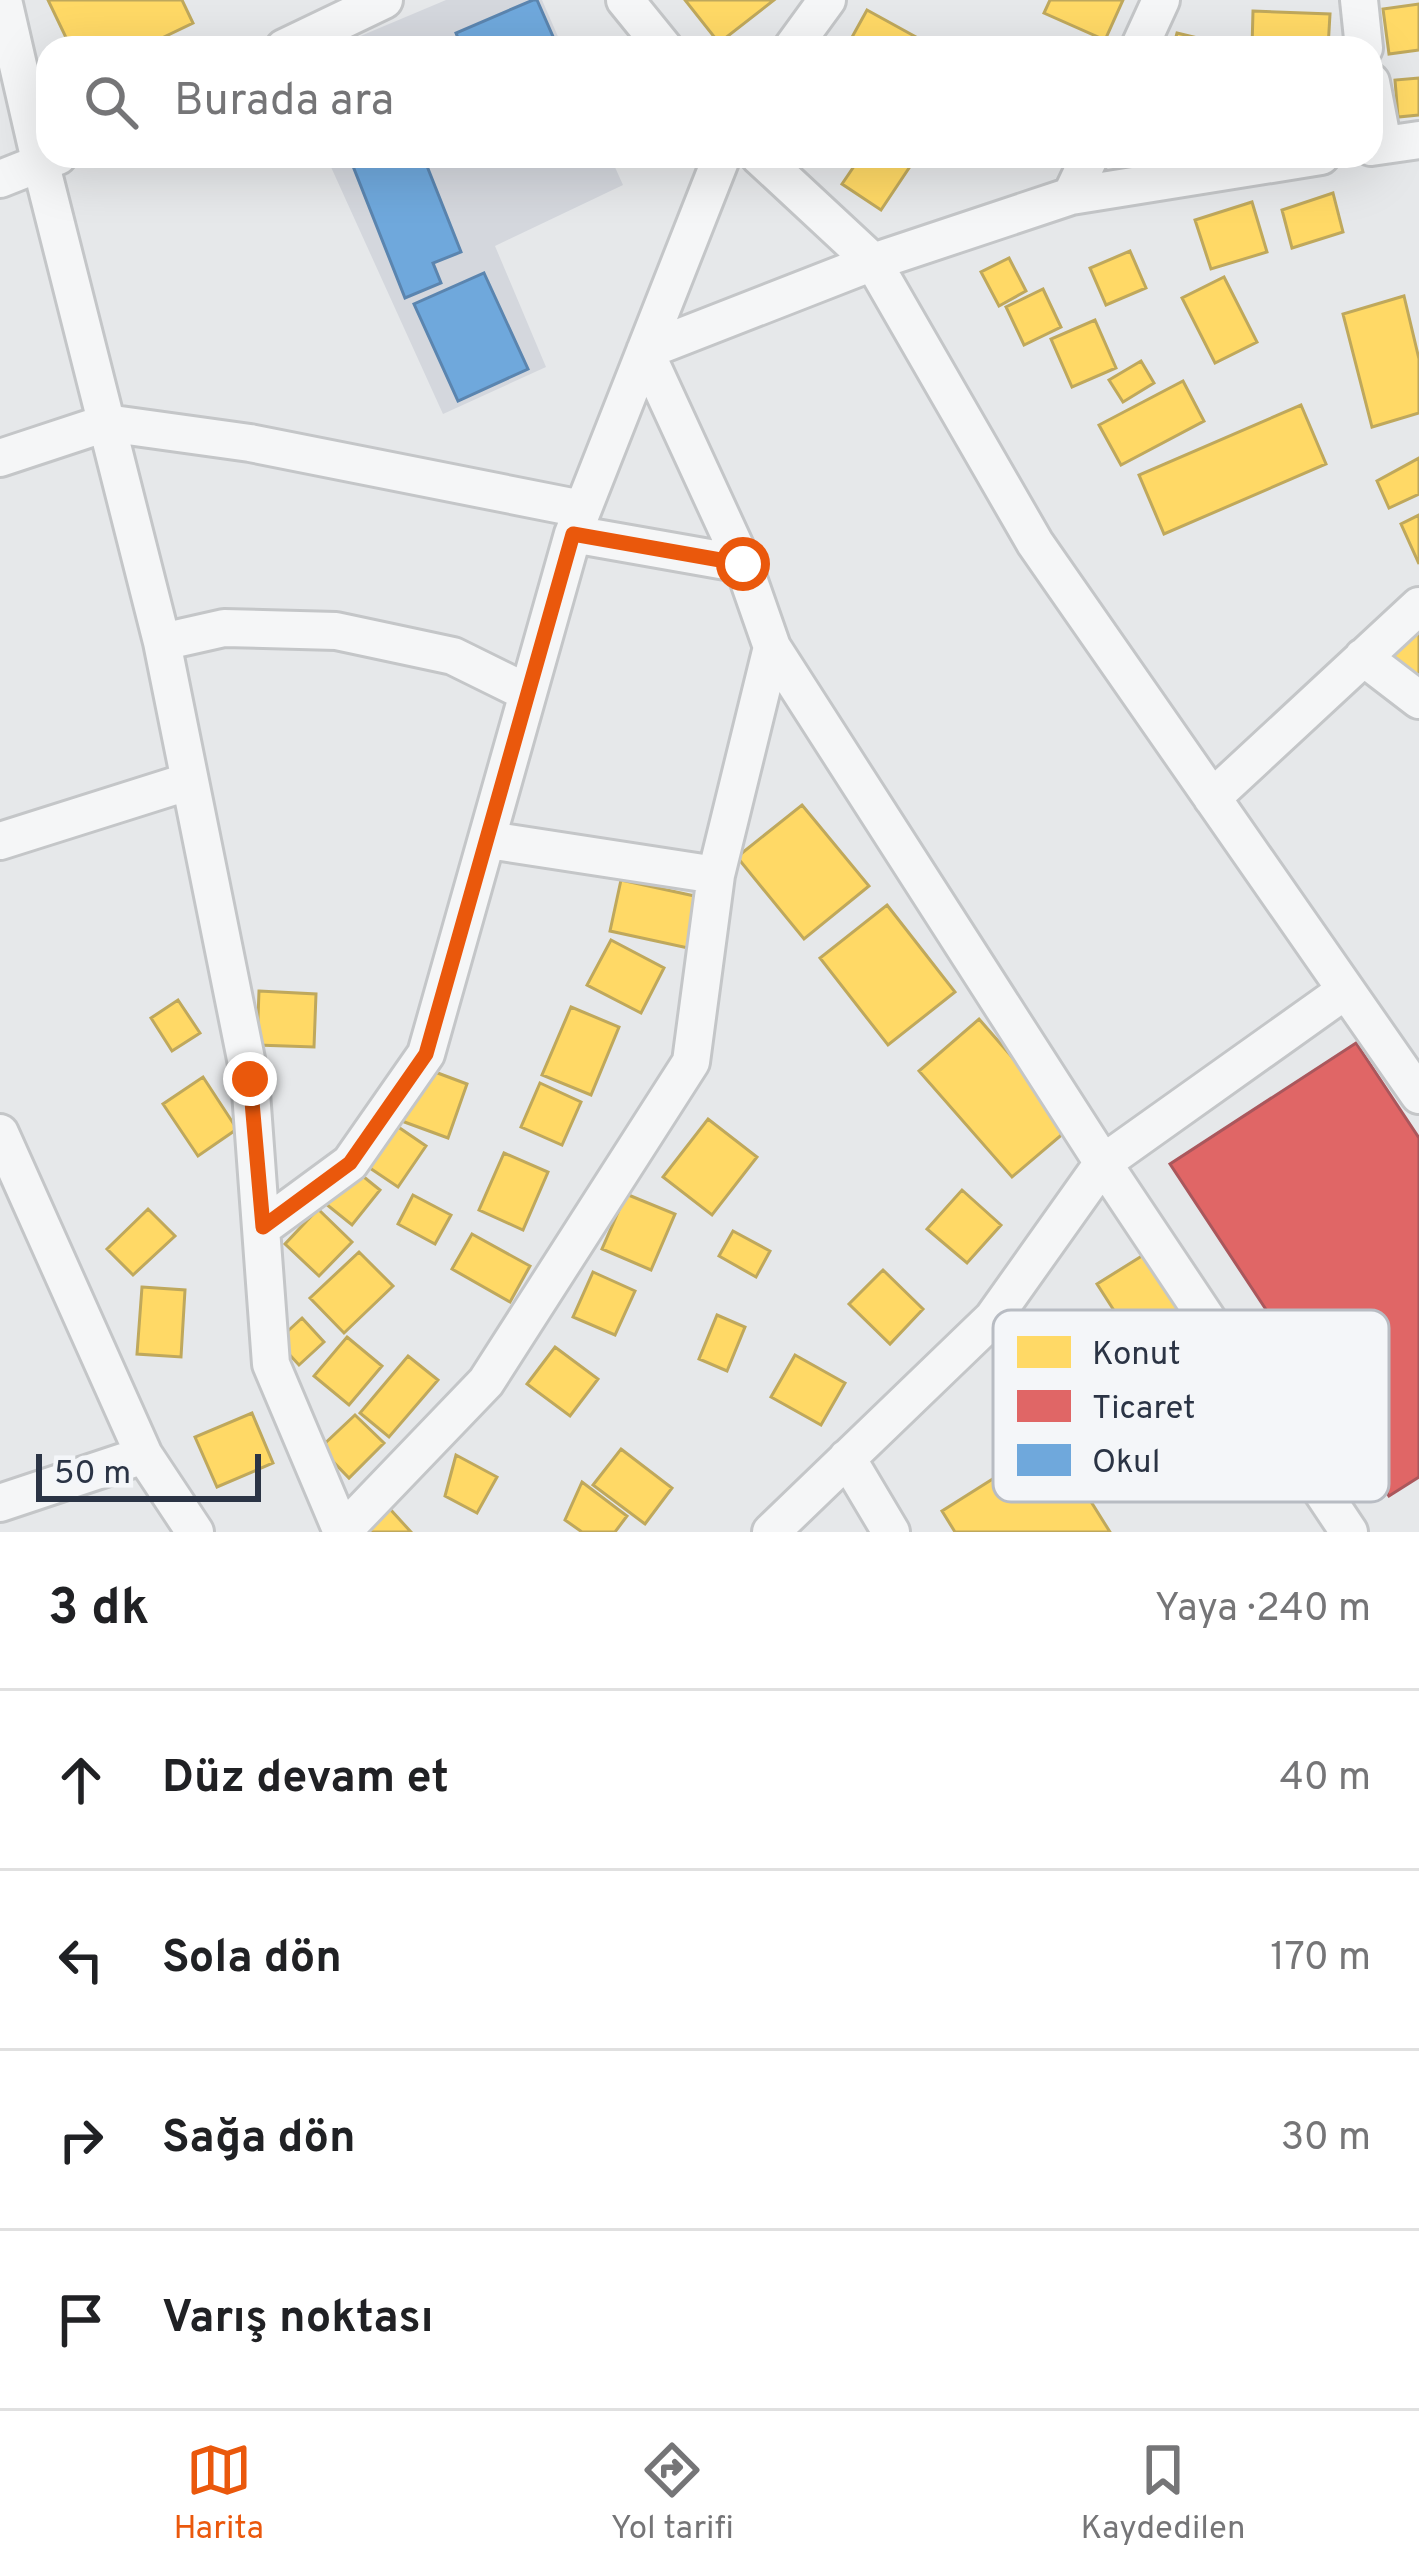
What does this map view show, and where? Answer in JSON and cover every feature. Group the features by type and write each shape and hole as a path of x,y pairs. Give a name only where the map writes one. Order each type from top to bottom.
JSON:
{"street":[{"path":"4,0 36,111"},
{"path":"309,36 384,0"},
{"path":"626,0 654,36"},
{"path":"801,36 827,0"},
{"path":"1144,36 1161,0"},
{"path":"1359,0 1363,36"},
{"path":"0,179 36,165"},
{"path":"52,168 106,423 161,642 250,1079 271,1364 342,1532 486,1382 691,1062 716,874 772,647"},
{"path":"263,1227 350,1163 426,1054 578,521 717,168"},
{"path":"771,168 873,262 1035,543 1419,1095"},
{"path":"1071,196 1084,168"},
{"path":"645,350 873,262 1071,196 1246,168"},
{"path":"645,350 743,564 772,647 1201,1310"},
{"path":"0,458 106,423 250,442 743,564"},
{"path":"1212,797 1419,606"},
{"path":"161,642 224,628 336,632 453,656 528,693"},
{"path":"1363,657 1419,700"},
{"path":"0,841 187,782"},
{"path":"489,840 716,874"},
{"path":"999,1310 1103,1163 1346,991"},
{"path":"0,1133 143,1455 195,1532"},
{"path":"771,1532 993,1318"},
{"path":"0,1503 143,1455"},
{"path":"847,1458 891,1532"},
{"path":"1329,1502 1349,1532"}],"shaded area":[{"path":"446,0 542,0 558,36 360,36"},
{"path":"331,168 615,168 623,185 495,246 546,367 443,414"}],"building: Konut":[{"path":"48,0 182,0 193,23 166,36 65,36"},
{"path":"685,0 774,0 728,36 713,36"},
{"path":"1050,0 1123,0 1107,36 1096,36 1044,13"},
{"path":"1419,4 1419,50 1389,54 1383,9"},
{"path":"867,10 914,36 853,36"},
{"path":"1253,11 1330,14 1329,36 1252,36"},
{"path":"1419,78 1419,115 1398,117 1395,80"},
{"path":"853,168 909,168 881,210 842,184"},
{"path":"1333,193 1343,232 1292,248 1282,210"},
{"path":"1252,202 1267,252 1211,269 1195,220"},
{"path":"1130,251 1146,288 1106,305 1090,268"},
{"path":"1009,258 1026,291 999,306 981,272"},
{"path":"1224,277 1257,342 1215,363 1182,298"},
{"path":"1043,289 1061,327 1024,345 1006,307"},
{"path":"1404,296 1419,359 1419,413 1372,427 1343,314"},
{"path":"1095,320 1116,368 1072,387 1051,339"},
{"path":"1141,361 1154,383 1123,402 1109,380"},
{"path":"1183,381 1204,421 1121,465 1099,425"},
{"path":"1301,405 1326,464 1164,534 1139,475"},
{"path":"1419,458 1419,494 1389,508 1377,481"},
{"path":"1419,515 1419,564 1401,524"},
{"path":"1419,623 1419,673 1412,680 1385,651"},
{"path":"802,805 869,886 804,939 737,857"},
{"path":"621,880 699,897 688,948 610,931"},
{"path":"887,905 955,992 888,1045 820,958"},
{"path":"611,940 664,968 641,1013 587,985"},
{"path":"259,991 316,994 314,1047 257,1045"},
{"path":"178,1000 200,1033 172,1051 151,1018"},
{"path":"571,1007 619,1027 591,1095 542,1075"},
{"path":"979,1019 1072,1126 1012,1177 919,1071"},
{"path":"419,1066 467,1084 448,1138 399,1120"},
{"path":"203,1077 237,1129 198,1156 163,1104"},
{"path":"540,1083 581,1102 562,1145 521,1127"},
{"path":"708,1119 757,1157 712,1215 663,1177"},
{"path":"388,1120 426,1146 398,1187 361,1162"},
{"path":"504,1153 548,1172 523,1230 479,1210"},
{"path":"354,1169 380,1190 352,1225 326,1204"},
{"path":"962,1190 1001,1225 967,1263 927,1229"},
{"path":"626,1194 675,1214 651,1270 602,1249"},
{"path":"413,1195 451,1215 435,1244 398,1224"},
{"path":"148,1209 175,1236 133,1275 107,1249"},
{"path":"318,1209 352,1242 319,1276 285,1244"},
{"path":"733,1231 770,1251 756,1277 719,1256"},
{"path":"472,1234 530,1266 510,1302 452,1269"},
{"path":"359,1252 393,1286 344,1333 310,1298"},
{"path":"1145,1254 1182,1310 1114,1310 1097,1284"},
{"path":"883,1270 923,1309 890,1344 849,1304"},
{"path":"593,1272 635,1291 615,1335 573,1317"},
{"path":"142,1287 185,1290 181,1357 137,1354"},
{"path":"717,1315 745,1327 727,1371 699,1359"},
{"path":"302,1318 324,1342 299,1365 277,1341"},
{"path":"347,1337 382,1366 349,1405 314,1376"},
{"path":"555,1347 598,1379 570,1416 527,1384"},
{"path":"795,1355 845,1383 821,1425 771,1397"},
{"path":"408,1356 438,1380 389,1437 360,1413"},
{"path":"252,1413 273,1463 217,1487 195,1437"},
{"path":"355,1415 384,1443 349,1478 320,1448"},
{"path":"621,1449 672,1488 645,1524 593,1485"},
{"path":"456,1455 497,1477 477,1513 445,1496"},
{"path":"993,1479 993,1502 1091,1502 1110,1532 955,1532 942,1511"},
{"path":"582,1482 627,1516 615,1532 582,1532 565,1520"},
{"path":"390,1509 411,1532 365,1532"}],"building: Ticaret":[{"path":"1356,1043 1419,1138 1419,1477 1389,1496 1389,1310 1266,1310 1170,1164"}],"building: Okul":[{"path":"537,0 553,36 457,36"},
{"path":"354,168 428,168 461,252 433,263 441,283 405,298"},
{"path":"484,273 528,369 458,401 414,304"}],"route":[{"path":"250,1079 263,1227 350,1163 426,1054 573,534 743,564"}]}
